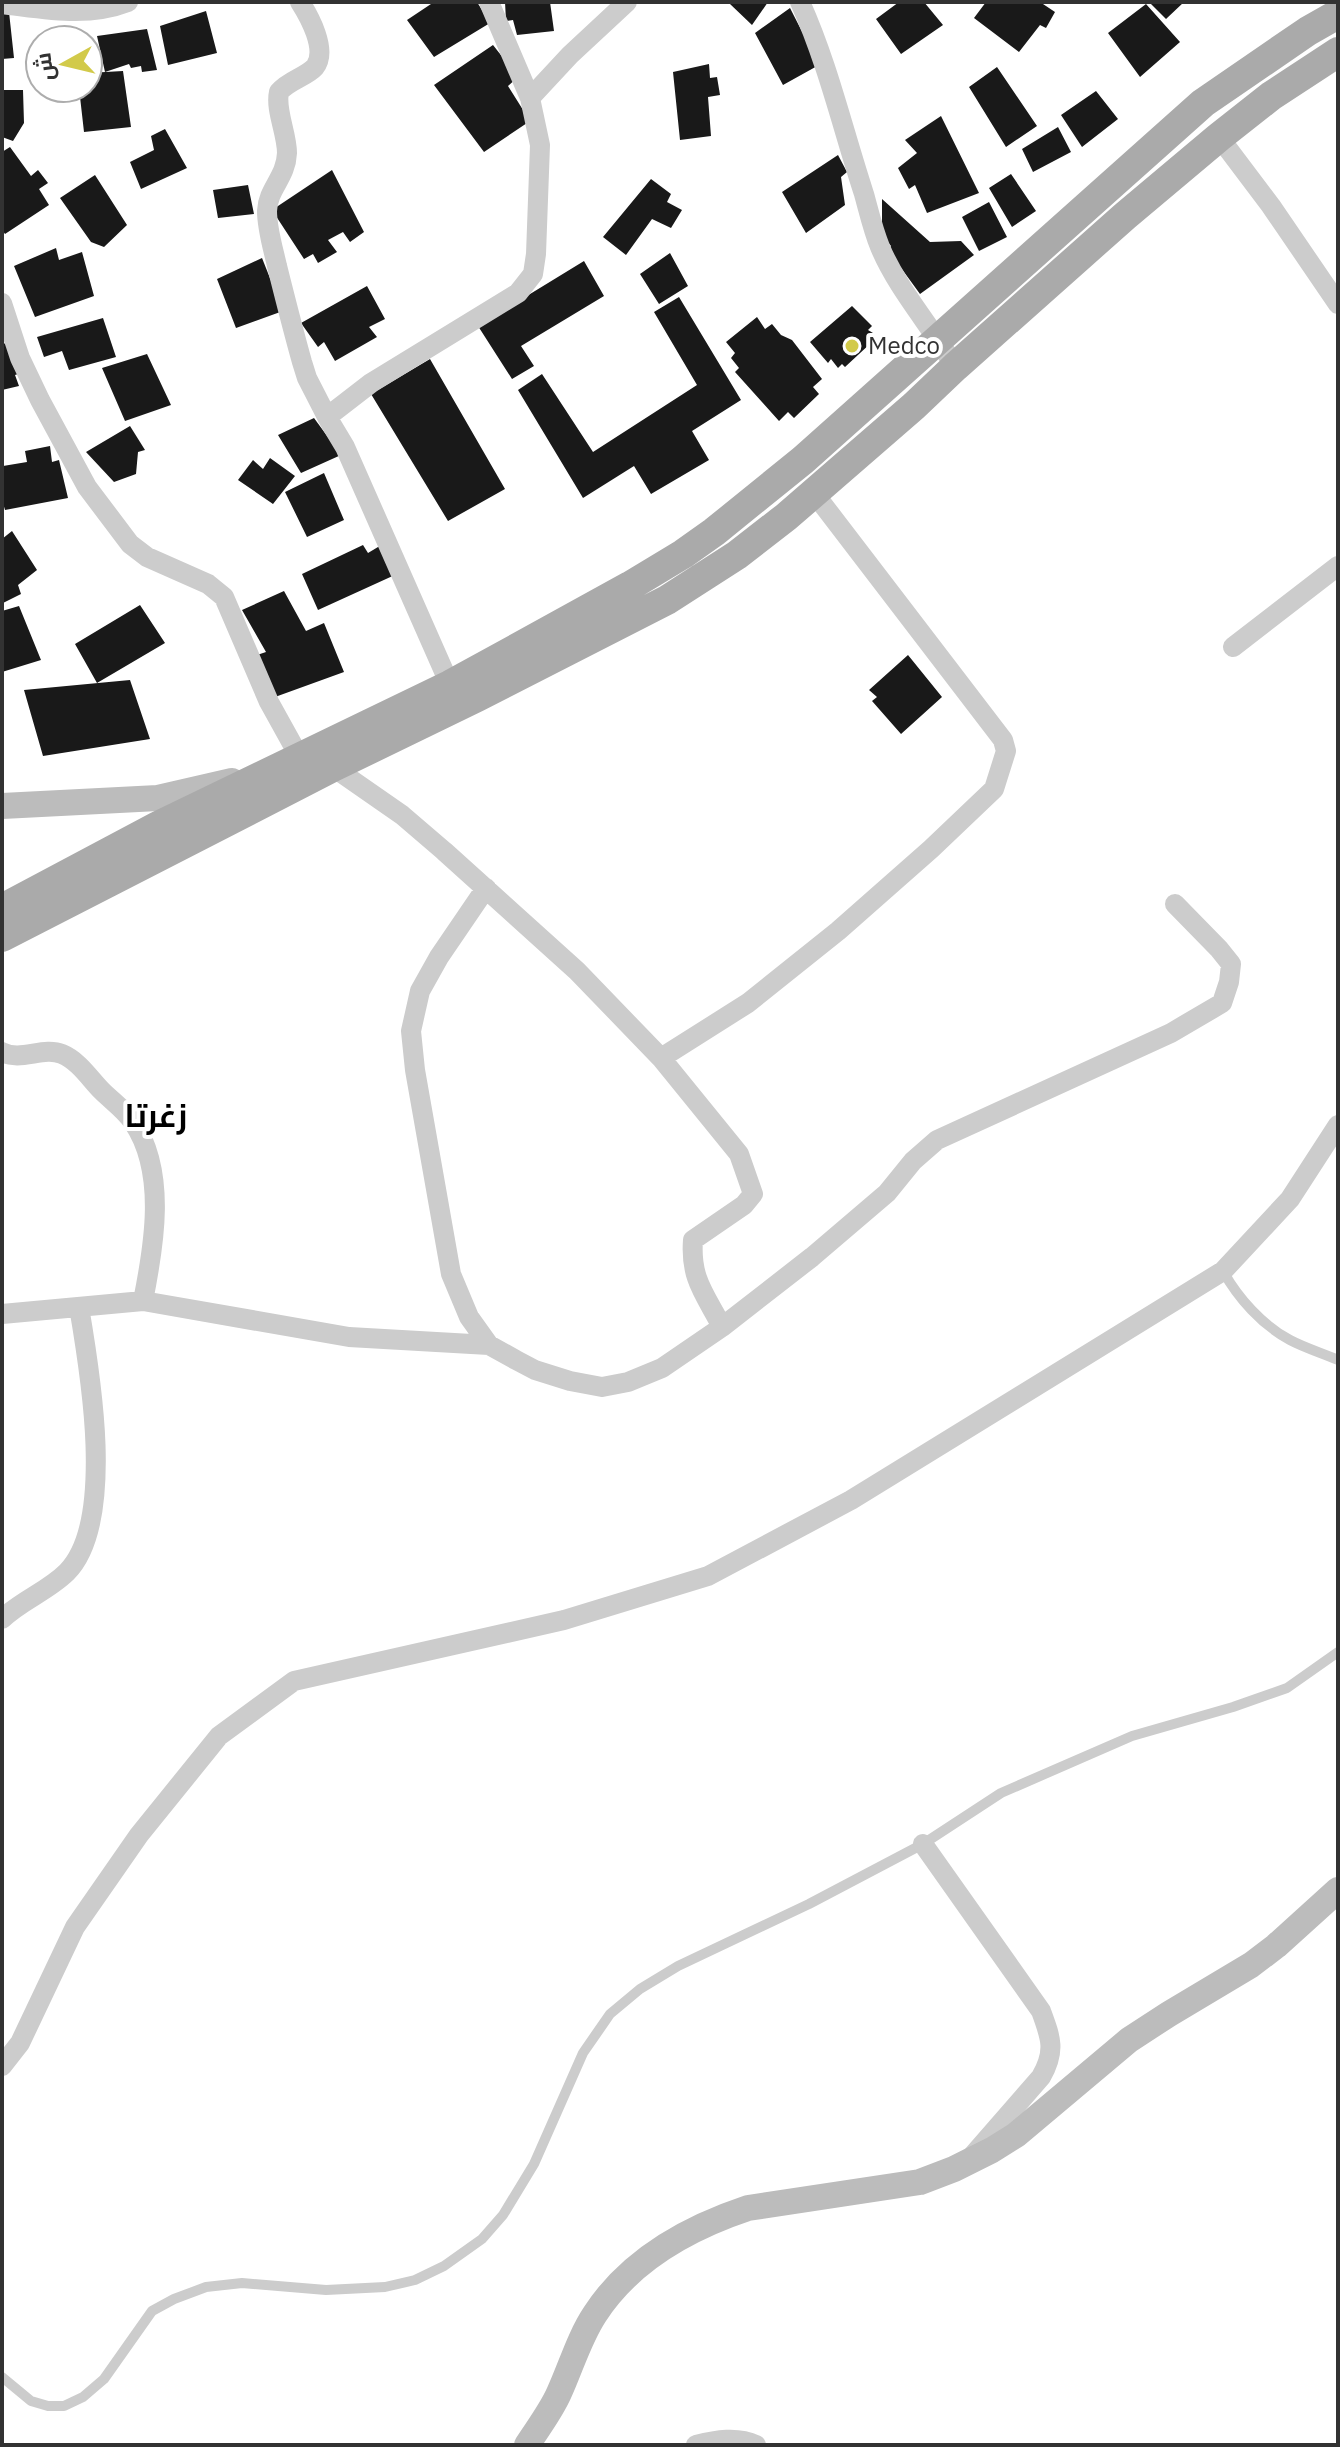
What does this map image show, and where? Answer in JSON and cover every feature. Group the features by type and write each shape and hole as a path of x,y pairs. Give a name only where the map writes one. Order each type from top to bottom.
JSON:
{"main road":[{"path":"2,937 288,764 450,685 630,586 704,539 803,460 1203,103 1338,14"},
{"path":"2,909 333,767 667,600 737,555 814,493 1125,216 1271,96 1338,52"}],"street":[{"path":"2,4 72,12 108,10 128,2"},
{"path":"300,2 311,20 319,44 319,56 315,67 286,83 277,97 287,137 287,159 284,173 270,194 267,211 274,251 307,378 345,447 450,685"},
{"path":"327,417 371,383 518,293 533,274 540,145 530,98 489,2"},
{"path":"530,98 570,55 627,2"},
{"path":"800,2 838,106 880,247 893,273 955,367"},
{"path":"1219,137 1338,304"},
{"path":"2,303 27,372 87,487 130,544 147,557 208,584 224,597 269,702 288,764 158,798 2,806"},
{"path":"661,1058 748,1003 838,931 994,789 1003,765 1006,751 1003,740 814,493"},
{"path":"1233,647 1338,566"},
{"path":"333,767 402,815 577,971 661,1058 739,1154 753,1194 744,1205 693,1240 691,1263 695,1277 722,1327"},
{"path":"486,888 420,991 411,1031 451,1274 469,1317 489,1345"},
{"path":"2,1314 143,1301 349,1337 489,1345 535,1370 570,1381 602,1387 628,1382 662,1368 722,1327 812,1257 887,1193 913,1161 937,1140 1171,1033 1222,1003 1231,964 1175,904"},
{"path":"2,1052 20,1056 54,1052 63,1054 78,1065 134,1123 150,1165 156,1227 143,1301"},
{"path":"2,2066 20,2043 75,1927 139,1835 219,1736 294,1681 564,1620 708,1576 851,1500 1223,1271 1290,1199 1338,1125"},
{"path":"2,1619 68,1571 85,1544 93,1517 95,1469 90,1373 79,1307"},
{"path":"923,1844 1041,2011 1051,2037 1048,2064 1041,2077 974,2155 954,2169"},
{"path":"527,2445 558,2395 593,2316 615,2287 645,2259 689,2232 748,2208 920,2182 954,2169 1016,2135 1129,2040 1251,1965 1338,1890"},
{"path":"696,2445 737,2439 756,2445"}],"lane":[{"path":"1223,1271 1250,1308 1289,1340 1338,1360"},
{"path":"2,2377 31,2401 64,2406 83,2397 104,2379 152,2311 206,2287 242,2283 326,2290 385,2287 415,2280 444,2266 482,2239 503,2215 534,2164 583,2053 610,2014 640,1989 678,1966 809,1904 923,1844 1001,1793 1132,1736 1287,1688 1338,1652"}],"building":[{"path":"434,2 477,2 490,23 434,57 407,20"},
{"path":"505,2 550,2 554,31 517,35 513,20 506,21"},
{"path":"731,2 768,2 752,25"},
{"path":"899,2 924,2 943,25 901,54 876,19"},
{"path":"986,2 1040,2 1055,12 1046,28 1040,25 1019,52 974,18"},
{"path":"1149,2 1184,2 1166,19"},
{"path":"1146,4 1180,42 1140,77 1108,33"},
{"path":"790,8 819,65 783,85 755,33"},
{"path":"206,11 217,53 168,65 160,26"},
{"path":"9,12 14,58 2,59 2,13"},
{"path":"147,29 157,70 142,72 141,66 131,68 129,64 105,72 104,35"},
{"path":"493,45 518,77 508,86 530,121 484,152 434,85"},
{"path":"709,64 710,78 717,77 720,95 708,97 711,136 680,140 673,72"},
{"path":"997,67 1037,126 1006,147 969,87"},
{"path":"123,71 131,127 84,132 81,104 104,104 104,72"},
{"path":"2,90 23,90 24,123 13,141 2,137"},
{"path":"1096,91 1118,119 1082,147 1061,115"},
{"path":"941,116 979,193 927,213 915,185 909,189 898,168 917,153 905,140"},
{"path":"1058,127 1071,152 1033,172 1022,149"},
{"path":"165,129 187,168 141,189 130,162 154,150 151,136"},
{"path":"10,147 31,176 38,170 48,183 39,189 49,205 5,234 2,230 2,152"},
{"path":"838,155 847,172 841,177 845,205 806,233 782,192"},
{"path":"332,170 364,232 350,242 343,232 328,240 337,252 318,263 313,254 304,259 272,210"},
{"path":"1011,174 1036,211 1012,227 989,188"},
{"path":"95,175 127,225 104,247 91,242 60,198"},
{"path":"651,179 671,194 667,202 682,210 671,228 652,219 626,255 603,237"},
{"path":"248,185 254,214 218,218 213,190"},
{"path":"882,199 930,242 961,241 974,255 920,294 888,250 891,246 882,235"},
{"path":"989,202 1007,237 979,251 962,217"},
{"path":"56,248 59,260 82,252 94,296 35,317 14,266"},
{"path":"670,253 688,286 659,304 640,274"},
{"path":"262,258 283,311 236,328 217,279"},
{"path":"584,261 604,296 521,346 534,366 512,379 478,326"},
{"path":"367,286 385,319 369,327 377,337 335,361 324,342 318,347 301,323"},
{"path":"679,297 741,400 692,431 709,460 651,494 634,466 583,498 518,390 542,374 593,452 697,385 654,312"},
{"path":"852,306 872,326 868,330 873,333 870,337 872,342 845,367 842,364 838,368 831,359 828,363 810,342"},
{"path":"757,317 765,329 772,324 781,335 792,340 822,379 813,387 819,394 794,418 788,412 779,421 735,372 739,368 731,358 735,353 726,342"},
{"path":"103,318 116,357 69,370 62,351 44,357 37,337"},
{"path":"11,342 21,373 15,375 19,386 2,390 2,344"},
{"path":"147,354 171,405 125,421 102,368"},
{"path":"430,359 505,489 448,521 371,394"},
{"path":"314,418 341,455 301,473 278,435"},
{"path":"130,426 145,450 138,452 136,474 114,482 86,452"},
{"path":"50,446 52,462 59,460 68,498 5,510 2,500 3,466 27,462 25,451"},
{"path":"270,458 295,476 273,504 238,480 253,460 263,469"},
{"path":"324,473 344,520 307,537 285,492"},
{"path":"12,531 37,570 18,585 21,594 3,603 2,539"},
{"path":"383,544 397,574 318,610 302,574 363,545 368,553"},
{"path":"284,591 306,631 324,623 344,672 275,697 257,655 266,652 242,610"},
{"path":"140,605 165,643 97,683 75,644"},
{"path":"19,606 41,660 2,672 2,611"},
{"path":"908,655 942,697 901,734 872,701 877,697 869,690"},
{"path":"130,680 150,739 43,756 24,690"}],"place":[{"name":"Medco","path":"852,346"}],"district":[{"name":"زغرتا","path":"156,1116"}]}
